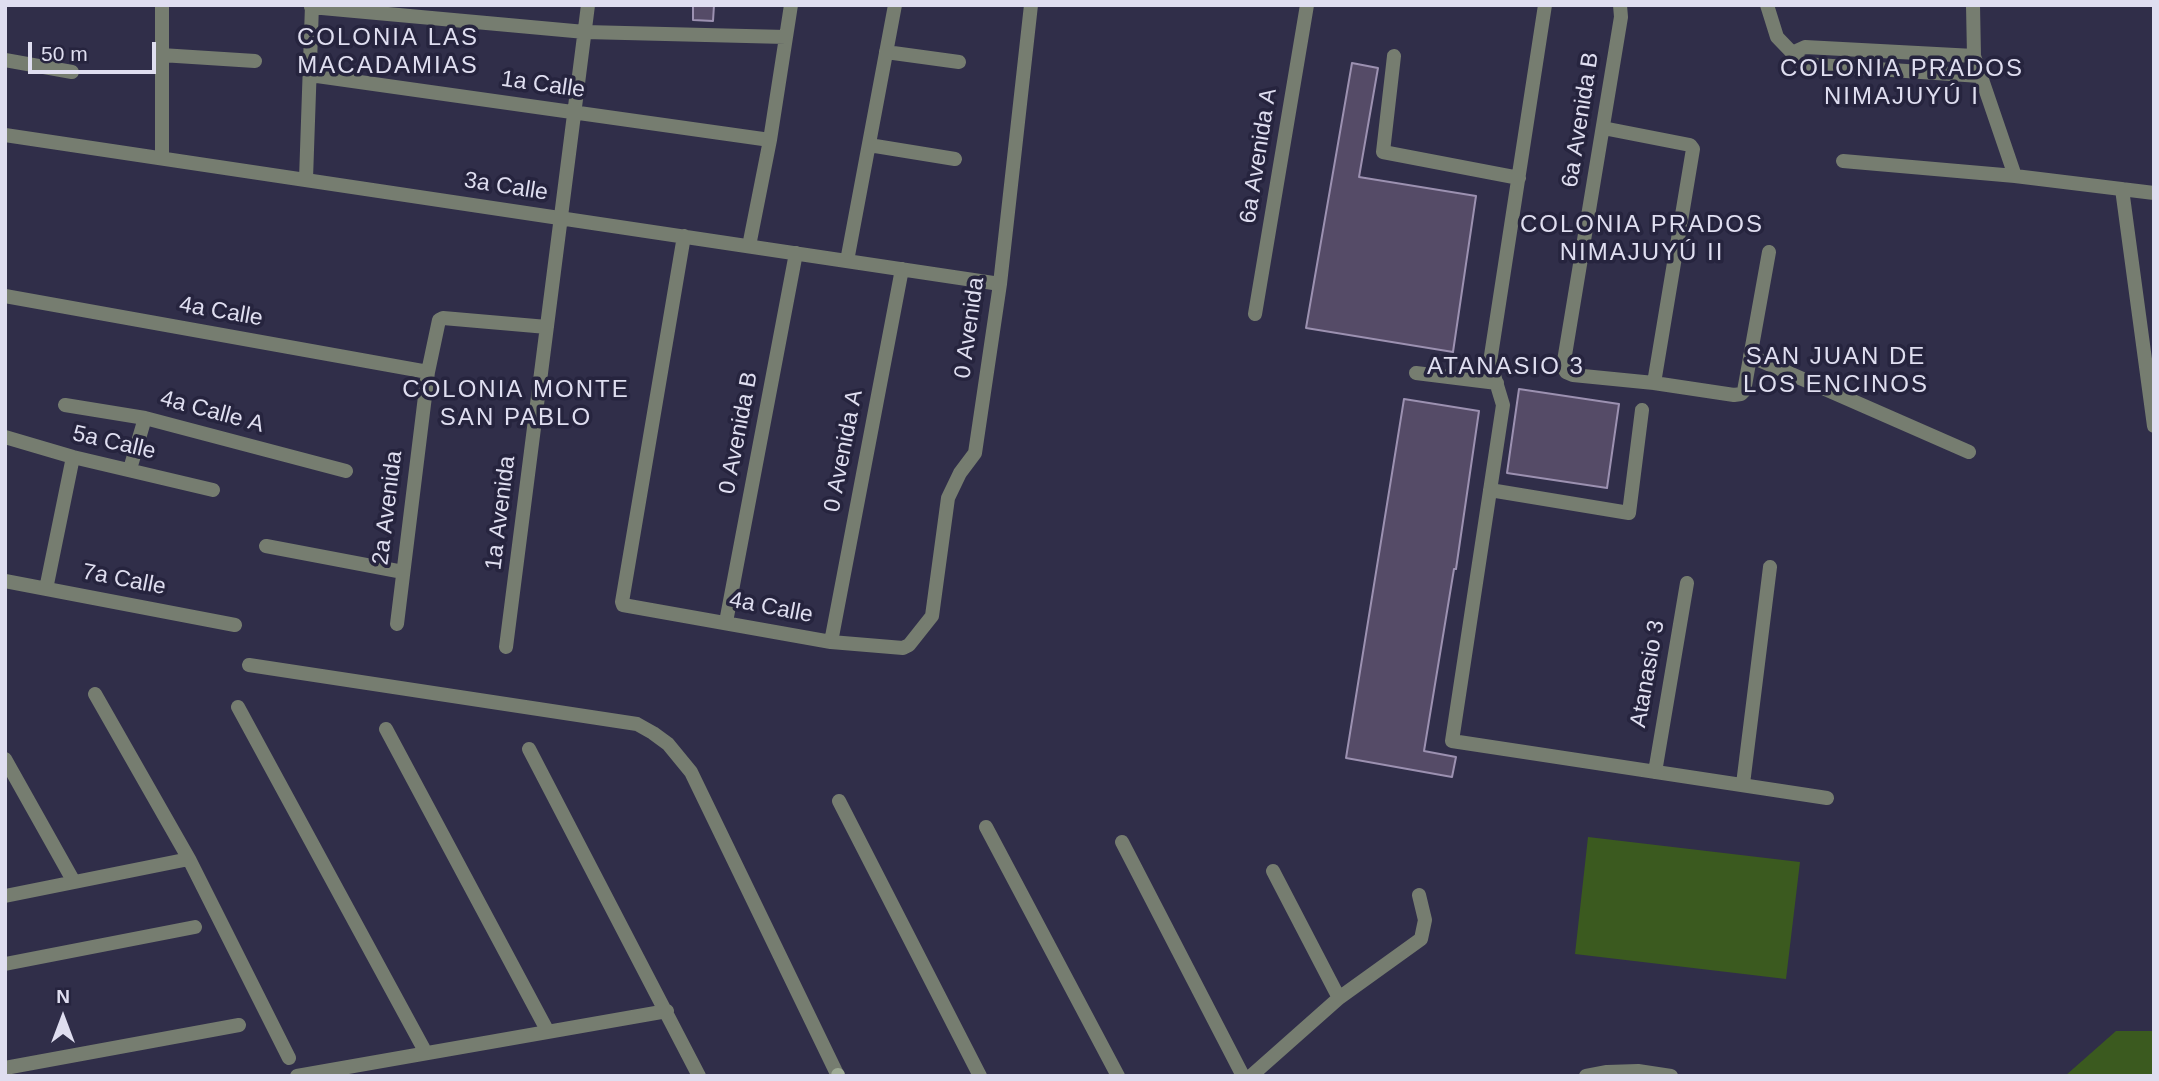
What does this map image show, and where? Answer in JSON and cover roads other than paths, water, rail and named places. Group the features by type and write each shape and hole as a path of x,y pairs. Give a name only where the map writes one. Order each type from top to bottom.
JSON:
{"street":[{"path":"162,5 162,158"},
{"path":"561,218 588,5"},
{"path":"749,246 791,5"},
{"path":"848,261 895,5"},
{"name":"0 Avenida","path":"913,642 933,613 948,498 960,473 975,453 1000,284 1031,5"},
{"name":"6a Avenida A","path":"1255,314 1307,5"},
{"path":"1545,5 1490,362 1503,405 1452,741 1827,798"},
{"name":"6a Avenida B","path":"1620,5 1621,17 1563,367 1573,375 1654,383"},
{"path":"1767,5 1777,37 1803,64 1980,76"},
{"path":"1973,5 1974,56 2015,176"},
{"path":"306,179 312,6 584,32 786,37"},
{"path":"1794,52 1805,47 1974,56"},
{"path":"886,52 959,62"},
{"path":"161,55 255,61"},
{"path":"1394,56 1382,152 1519,178"},
{"path":"5,60 72,72"},
{"name":"1a Calle","path":"310,75 769,140"},
{"path":"1602,128 1690,145 1693,149 1654,383 1734,395 1744,391 1769,252"},
{"name":"3a Calle","path":"5,135 1000,284"},
{"path":"869,145 955,159"},
{"path":"1843,161 2015,176 2154,193"},
{"path":"2122,189 2154,426"},
{"name":"1a Avenida","path":"506,647 561,218"},
{"name":"4a Calle","path":"684,236 623,605 831,642 903,648 913,642"},
{"name":"0 Avenida B","path":"726,622 796,253"},
{"name":"0 Avenida A","path":"831,642 902,269"},
{"name":"4a Calle","path":"5,296 428,372"},
{"name":"2a Avenida","path":"397,624 428,372 438,323 443,318 547,327"},
{"path":"1750,356 1969,452"},
{"path":"1416,373 1497,383"},
{"name":"4a Calle A","path":"65,405 145,418 346,471"},
{"path":"1490,490 1629,513 1642,410"},
{"path":"130,469 145,418"},
{"name":"5a Calle","path":"5,437 73,457 213,490"},
{"path":"46,589 73,457"},
{"path":"266,546 403,572"},
{"path":"1744,784 1770,567"},
{"name":"7a Calle","path":"5,581 235,625"},
{"name":"Atanasio 3","path":"1655,772 1687,583"},
{"path":"249,665 637,724 653,733 668,744 691,772 838,1075"},
{"path":"95,694 189,859 289,1058"},
{"path":"238,707 426,1053"},
{"path":"386,729 547,1030"},
{"path":"529,749 699,1076"},
{"path":"5,759 74,882"},
{"path":"839,801 980,1076"},
{"path":"986,827 1118,1076"},
{"path":"1122,842 1243,1076"},
{"path":"5,896 189,859"},
{"path":"1273,871 1339,998"},
{"path":"1251,1076 1339,998 1421,939 1425,920 1419,895"},
{"path":"5,964 195,927"},
{"path":"297,1076 667,1011"},
{"path":"5,1069 239,1025"},
{"path":"1586,1076 1638,1071 1671,1076"}],"district":[{"name":"COLONIA LAS MACADAMIAS","path":"388,52"},
{"name":"COLONIA PRADOS NIMAJUYÚ I","path":"1902,83"},
{"name":"COLONIA PRADOS NIMAJUYÚ II","path":"1642,239"},
{"name":"ATANASIO 3","path":"1506,367"},
{"name":"SAN JUAN DE LOS ENCINOS","path":"1836,371"},
{"name":"COLONIA MONTE SAN PABLO","path":"516,404"}]}
